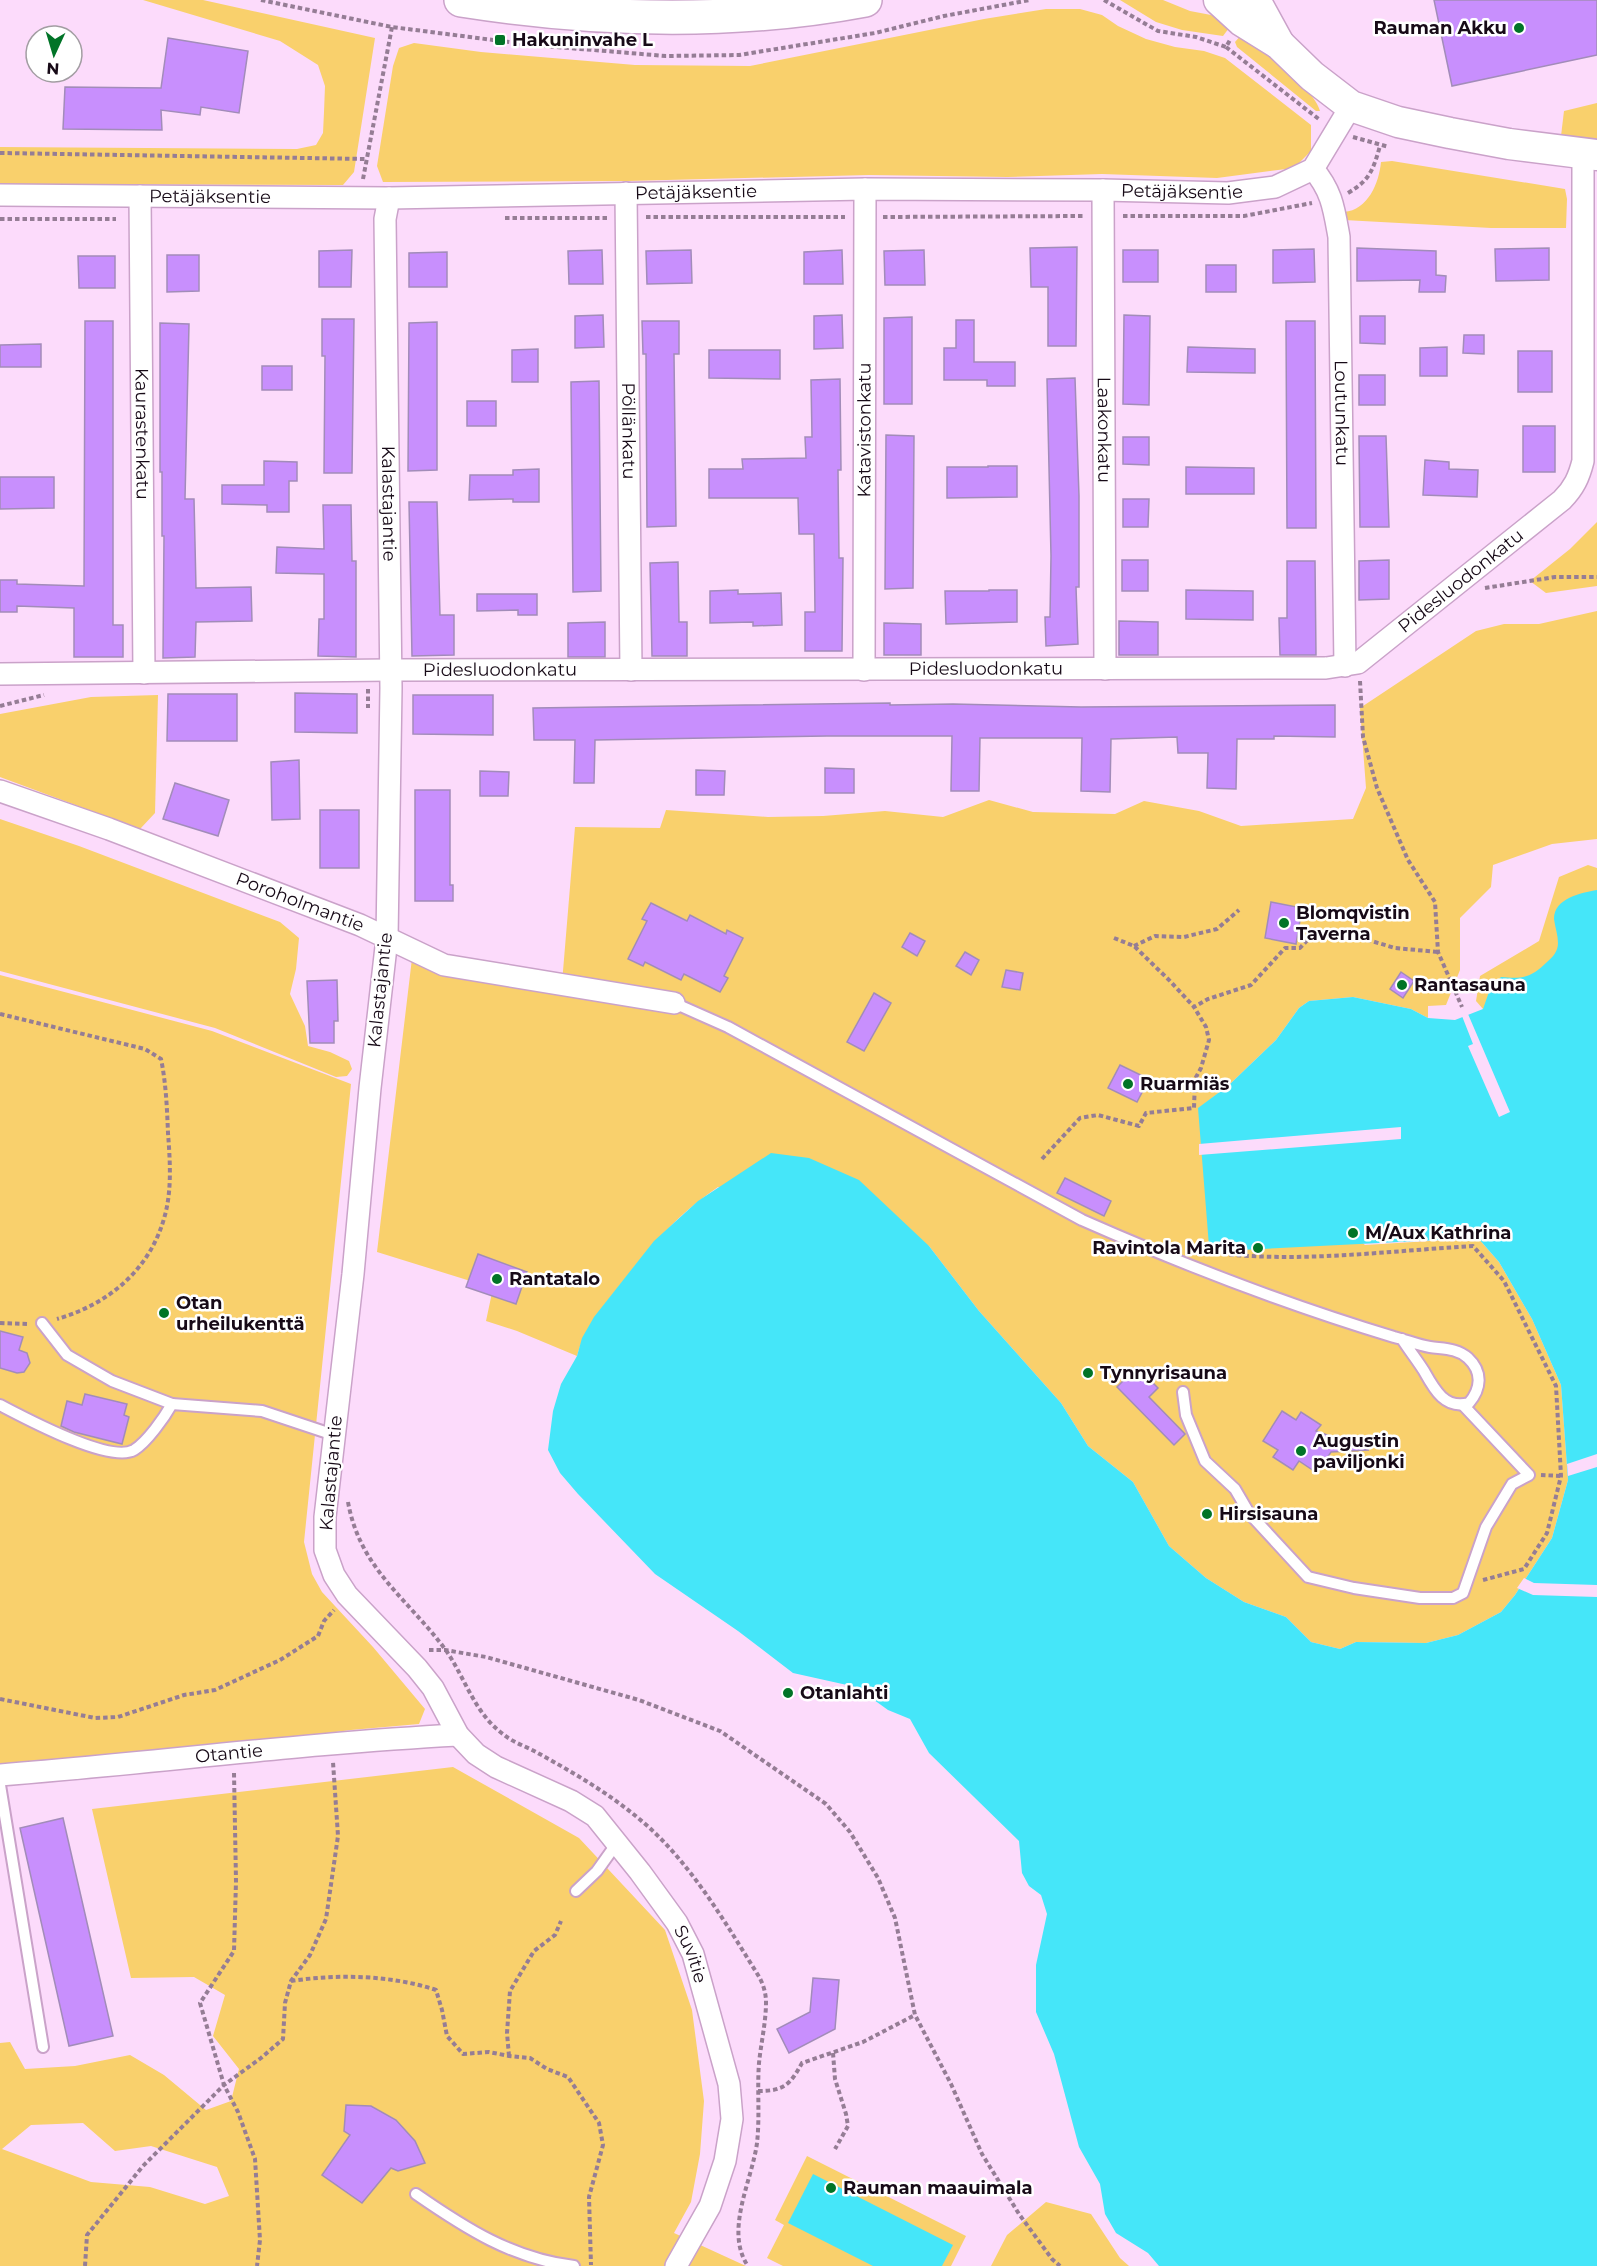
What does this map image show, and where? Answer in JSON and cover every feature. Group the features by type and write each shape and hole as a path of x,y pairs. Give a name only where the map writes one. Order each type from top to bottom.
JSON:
{"highway":[{"path":"461,0 513,8 588,15 787,11 865,0"}],"street":[{"path":"1219,0 1249,10 1312,76 1351,105 1398,122 1440,131 1509,144 1590,155"},
{"path":"1313,169 1351,105"},
{"name":"Pidesluodonkatu","path":"0,674 390,670 1326,668 1352,675 1358,663 1562,500 1573,489 1580,475 1584,461 1591,225 1590,155"},
{"name":"Petäjäksentie","path":"0,195 389,198 866,189 1228,193 1275,187 1313,169"},
{"name":"Loutunkatu","path":"1313,169 1324,182 1332,200 1339,237 1352,675"},
{"name":"Katavistonkatu","path":"864,670 866,189"},
{"name":"Laakonkatu","path":"1103,190 1105,669"},
{"name":"Pöllänkatu","path":"626,193 631,670"},
{"name":"Kaurastenkatu","path":"140,196 144,673"},
{"name":"Kalastajantie","path":"389,198 385,219 390,670 387,938 370,1088 353,1274 325,1517 325,1550 334,1575 347,1595 423,1674 458,1735"},
{"name":"Poroholmantie","path":"0,791 153,846 360,925 444,965 674,1003"},
{"name":"Otantie","path":"0,1775 212,1757 330,1743 458,1735"},
{"name":"Suvitie","path":"458,1735 476,1754 496,1767 571,1802 595,1816 618,1843 677,1923 693,1954 729,2084 732,2119 724,2161 710,2206 676,2266"}],"lane":[{"path":"674,1003 728,1027 1082,1220 1138,1245 1350,1324 1430,1347 1459,1352 1474,1366 1479,1385 1477,1393 1469,1403 1453,1405 1445,1401 1430,1384 1402,1339"},
{"path":"42,1323 67,1355 112,1381 172,1404 262,1411 334,1435"},
{"path":"1183,1392 1186,1415 1205,1461 1235,1489 1249,1513 1308,1577 1354,1588 1437,1600 1454,1598 1463,1593 1486,1527 1512,1484 1529,1474 1463,1405"},
{"path":"0,1405 58,1435 119,1453 133,1451 162,1421 172,1404"},
{"path":"0,1785 43,2047"},
{"path":"576,1891 597,1871 618,1843"},
{"path":"416,2194 453,2219 513,2252 550,2263 574,2266"}],"path":[{"path":"261,0 392,27 360,197"},
{"path":"1104,0 1158,31 1196,37 1226,47 1249,10"},
{"path":"500,218 1244,216 1332,200 1360,186 1372,172 1380,146"},
{"path":"0,153 366,159"},
{"path":"1484,582 1476,590 1555,577 1597,578"},
{"path":"1352,675 1363,737 1377,788 1408,860 1435,902 1438,952 1462,1007"},
{"path":"1134,946 1155,936 1184,937 1217,929 1239,910"},
{"path":"1194,1007 1208,999 1251,985 1285,948 1300,948 1314,933 1358,937 1395,948 1438,952"},
{"path":"1042,1159 1080,1118 1098,1115 1139,1126 1146,1113 1194,1108 1195,1079 1201,1068 1209,1040 1206,1027 1194,1007 1134,946 1114,938"},
{"path":"0,1014 145,1049 161,1059 166,1082 169,1190 165,1215 150,1253 121,1287 101,1302 78,1313 42,1323 0,1323"},
{"path":"346,1491 350,1513 361,1544 379,1574 446,1650 490,1724 504,1735 627,1809 657,1835 704,1891 760,1979 765,1990 766,2001 758,2091 757,2144 740,2221 739,2241 742,2258 748,2266"},
{"path":"0,1699 94,1718 118,1717 184,1695 215,1690 280,1660 318,1636 324,1621"},
{"path":"446,1650 486,1657 586,1684 639,1700 720,1731 826,1804 850,1832 878,1878 895,1918 915,2015 951,2084 982,2154 1019,2214 1052,2259 1060,2266"},
{"path":"85,2266 87,2235 143,2166 224,2085 283,2038 285,2003 291,1981 310,1955 326,1919 338,1836 330,1743"},
{"path":"234,1772 236,1881 234,1951 200,2003 224,2085 238,2112 255,2159 260,2240 257,2266"},
{"path":"509,2056 507,2033 510,1991 534,1951 555,1935 561,1922"},
{"path":"291,1981 316,1977 377,1977 436,1990 447,2037 463,2054 489,2052 530,2058 547,2069 568,2078 599,2123 603,2145 589,2197 591,2266"},
{"path":"758,2091 777,2091 794,2078 802,2063 863,2042 915,2015"},
{"path":"833,2053 835,2079 848,2126 835,2149"}],"shaded area":[{"path":"143,0 203,0 375,38 354,172 343,185 0,184 0,147 297,149 316,145 323,133 325,86 318,65 280,41"},
{"path":"1120,0 1163,0 1190,11 1211,15 1229,28 1223,36 1182,30 1156,22"},
{"path":"1046,9 1080,9 1102,15 1118,26 1146,39 1175,47 1204,51 1225,58 1311,125 1311,151 1298,164 1286,169 1217,178 1102,174 1007,177 869,175 628,181 383,182 377,166 393,66 399,48 414,43 481,52 635,65 750,66 984,19"},
{"path":"1242,34 1298,80 1320,111 1316,111 1237,47 1235,42"},
{"path":"1597,103 1597,139 1561,136 1564,111"},
{"path":"1392,161 1565,189 1566,228 1491,228 1344,220 1344,212 1360,206 1371,194 1378,178 1381,162"},
{"path":"1597,522 1597,586 1546,593 1530,581 1570,549"},
{"path":"1597,611 1597,839 1552,844 1493,865 1491,887 1460,918 1460,970 1446,1005 1428,1006 1428,1018 1411,1009 1353,997 1309,1001 1299,1008 1276,1040 1229,1085 1199,1108 1365,1245 1478,1238 1499,1262 1532,1319 1561,1385 1568,1480 1552,1538 1515,1595 1501,1612 1458,1635 1426,1643 1356,1642 1340,1649 1311,1642 1286,1617 1244,1602 1206,1578 1169,1546 1133,1482 1088,1446 1061,1403 979,1311 929,1246 718,1187 677,1220 642,1257 595,1318 577,1356 486,1321 493,1288 377,1252 413,950 562,983 575,827 660,828 666,810 768,817 823,816 885,811 943,817 989,800 1033,812 1115,814 1144,801 1199,811 1241,826 1353,819 1366,788 1360,708 1476,631 1504,624 1539,624"},
{"path":"158,695 155,813 140,829 0,777 0,714 91,697"},
{"path":"0,819 79,846 280,922 299,938 296,969 290,994 305,1026 308,1046 330,1052 349,1061 352,1069 347,1076 336,1077 215,1028 0,971"},
{"path":"1588,865 1597,868 1597,971 1483,1009 1476,1001 1480,976 1539,941 1559,877"},
{"name":"Otan urheilukenttä","path":"0,975 212,1031 351,1084 304,1542 312,1574 322,1592 373,1647 425,1709 419,1724 234,1745 0,1766"},
{"path":"453,1767 579,1838 665,1930 692,2010 704,2101 700,2154 691,2202 674,2233 746,2266 0,2266 0,2043 10,2042 25,2069 75,2066 130,2055 164,2075 206,2110 231,2101 239,2069 213,2036 225,1995 194,1977 131,1978 92,1809","holes":["83,2123 115,2151 151,2146 217,2167 229,2196 205,2204 150,2187 91,2182 2,2149 31,2125"]},
{"name":"Rauman maauimala","path":"807,2156 966,2236 951,2266 783,2266 767,2258 784,2225 775,2220"},
{"path":"1046,2202 1091,2214 1120,2258 1129,2266 991,2266 1007,2235"}],"water":[{"path":"1597,890 1597,2266 1159,2266 1148,2253 1116,2233 1105,2214 1100,2184 1079,2147 1054,2054 1036,2012 1036,1965 1047,1914 1041,1895 1029,1886 1022,1873 1019,1841 929,1753 910,1719 888,1710 856,1687 793,1673 738,1631 655,1574 578,1494 560,1473 548,1450 553,1411 561,1384 577,1356 582,1338 594,1317 654,1241 698,1201 771,1153 809,1158 859,1180 929,1246 979,1311 1061,1403 1088,1446 1133,1482 1169,1546 1206,1578 1244,1602 1286,1617 1311,1642 1340,1649 1356,1642 1426,1643 1458,1635 1501,1612 1515,1595 1552,1538 1568,1480 1561,1385 1532,1319 1499,1262 1478,1238 1241,1250 1209,1246 1198,1108 1229,1085 1276,1040 1299,1008 1309,1001 1353,997 1411,1009 1428,1018 1455,1020 1483,1009 1490,989 1501,977 1515,978 1531,974 1553,956 1558,946 1554,919 1558,906 1570,898"},
{"path":"813,2174 953,2245 942,2266 873,2266 788,2223"}],"pier":[{"path":"1468,1014 1510,1112 1499,1117 1468,1046 1473,1044 1462,1016"},
{"path":"1401,1127 1401,1139 1199,1155 1199,1144"},
{"path":"1597,1454 1597,1467 1568,1476 1567,1464"},
{"path":"1524,1578 1534,1583 1597,1585 1597,1597 1533,1595 1517,1588"}],"building":[{"name":"Rauman Akku","path":"1434,0 1597,0 1597,55 1452,86"},
{"path":"168,38 248,51 239,113 201,107 200,115 161,110 162,130 63,129 65,87 161,88"},
{"path":"1077,247 1076,346 1048,346 1048,287 1031,287 1030,248"},
{"path":"1357,248 1436,251 1436,275 1446,276 1445,292 1419,292 1420,280 1357,281"},
{"path":"1549,248 1549,280 1496,281 1495,249"},
{"path":"1314,249 1315,282 1273,283 1273,250"},
{"path":"352,250 351,287 319,287 319,251"},
{"path":"602,250 603,284 569,284 568,251"},
{"path":"691,250 692,283 647,284 646,251"},
{"path":"842,250 843,284 804,284 804,252"},
{"path":"924,250 925,285 885,285 884,251"},
{"path":"1123,250 1158,250 1158,282 1123,282"},
{"path":"447,252 447,287 409,287 409,253"},
{"path":"167,255 199,255 199,291 167,292"},
{"path":"78,256 115,256 115,288 79,288"},
{"path":"1206,265 1236,265 1236,292 1206,292"},
{"path":"603,315 604,347 575,348 575,316"},
{"path":"842,315 843,348 814,349 814,316"},
{"path":"1124,315 1150,316 1149,405 1123,404"},
{"path":"1360,316 1385,316 1385,344 1360,343"},
{"path":"912,317 912,404 884,404 884,318"},
{"path":"322,319 354,319 352,473 324,473 325,356 322,356"},
{"path":"956,320 974,320 974,362 1015,362 1015,386 987,386 987,380 944,380 944,348 956,348"},
{"path":"85,321 113,321 113,625 123,625 123,657 74,657 74,608 17,606 17,612 0,612 0,580 17,580 17,584 84,586"},
{"path":"642,321 679,321 679,354 674,354 676,526 647,527 646,354 643,354"},
{"path":"1286,321 1315,321 1316,528 1287,528"},
{"path":"437,322 437,470 408,471 409,323"},
{"path":"160,323 189,324 185,499 194,499 196,588 251,587 252,621 196,622 195,657 163,658 164,536 162,536 162,472 160,472"},
{"path":"1464,335 1484,335 1484,354 1463,353"},
{"path":"41,344 41,367 0,367 0,345"},
{"path":"1188,347 1255,349 1255,373 1187,372"},
{"path":"1447,347 1447,376 1420,376 1420,348"},
{"path":"538,349 538,382 512,382 512,350"},
{"path":"709,350 780,350 780,379 709,378"},
{"path":"1518,351 1552,351 1552,392 1518,392"},
{"path":"262,366 292,366 292,390 262,390"},
{"path":"1359,375 1385,375 1385,405 1359,405"},
{"path":"1075,378 1079,496 1079,587 1076,587 1078,644 1046,646 1045,617 1050,617 1051,556 1047,379"},
{"path":"840,379 841,470 838,470 839,558 843,558 842,651 805,651 805,612 815,612 814,534 799,534 798,498 709,498 709,469 743,469 742,459 806,458 805,437 812,437 811,380"},
{"path":"599,381 601,591 573,592 571,382"},
{"path":"467,401 496,401 496,426 467,426"},
{"path":"1523,426 1555,426 1555,472 1523,472"},
{"path":"886,435 914,436 913,588 885,589"},
{"path":"1359,436 1386,436 1389,527 1360,527"},
{"path":"1123,437 1149,437 1149,465 1123,464"},
{"path":"1425,460 1449,462 1449,469 1478,470 1477,497 1423,495"},
{"path":"264,461 297,462 297,481 289,481 289,512 267,512 267,505 222,504 222,485 264,485"},
{"path":"1017,466 1017,497 947,498 947,467"},
{"path":"1186,467 1254,468 1254,494 1186,494"},
{"path":"539,469 539,502 513,502 513,499 469,500 470,475 513,475 513,470"},
{"path":"0,477 54,477 54,508 0,509"},
{"path":"1123,499 1149,499 1148,527 1123,527"},
{"path":"409,502 437,502 440,615 454,615 454,655 412,656"},
{"path":"323,505 351,505 352,561 356,561 356,657 318,656 319,619 324,619 324,574 276,573 277,547 324,549"},
{"path":"1122,560 1148,560 1148,591 1122,591"},
{"path":"1389,560 1389,599 1359,600 1359,561"},
{"path":"1287,561 1315,561 1316,655 1280,655 1279,618 1287,618"},
{"path":"678,562 679,622 687,622 687,656 652,656 650,563"},
{"path":"738,590 738,594 781,593 782,625 753,626 753,622 710,623 710,591"},
{"path":"1017,590 1017,622 946,624 945,591"},
{"path":"1186,590 1253,591 1253,620 1186,619"},
{"path":"477,594 537,594 537,615 518,615 518,610 477,611"},
{"path":"1119,621 1158,622 1158,655 1119,655"},
{"path":"605,622 605,657 568,657 568,623"},
{"path":"884,623 921,624 921,655 884,655"},
{"path":"295,693 357,694 357,733 295,732"},
{"path":"168,694 237,694 237,741 167,741"},
{"path":"413,695 493,695 493,735 413,734"},
{"path":"890,703 890,705 1081,707 1335,705 1335,737 1274,736 1274,739 1237,739 1236,789 1207,788 1208,753 1178,753 1177,737 1111,739 1110,792 1081,791 1082,738 980,738 979,791 951,791 952,736 595,740 594,783 574,783 575,740 534,740 533,708"},
{"path":"299,760 300,819 272,820 271,762"},
{"path":"825,768 854,769 854,793 825,793"},
{"path":"696,770 725,771 724,795 696,795"},
{"path":"480,771 509,772 508,796 480,796"},
{"path":"175,783 229,800 218,836 163,819"},
{"path":"415,790 450,790 450,885 453,885 453,901 415,901"},
{"path":"320,810 359,810 359,868 320,868"},
{"name":"Blomqvistin Taverna","path":"1271,902 1302,908 1296,944 1265,938"},
{"path":"651,903 687,921 690,915 726,934 727,930 743,938 724,976 728,978 720,992 684,974 681,980 645,962 643,966 628,959 647,921 642,919"},
{"path":"910,933 925,941 917,956 902,947"},
{"path":"965,952 979,960 971,975 956,966"},
{"path":"1006,970 1023,973 1020,990 1002,987"},
{"name":"Rantasauna","path":"1401,972 1414,981 1403,998 1390,989"},
{"path":"337,980 338,1021 334,1021 334,1043 310,1043 307,981"},
{"path":"874,993 891,1003 864,1051 847,1042"},
{"name":"Ruarmiäs","path":"1120,1065 1149,1079 1137,1102 1108,1088"},
{"path":"1065,1178 1111,1201 1104,1216 1057,1193"},
{"name":"Rantatalo","path":"478,1254 527,1272 516,1304 466,1287"},
{"path":"0,1331 23,1337 19,1350 27,1353 30,1363 24,1372 17,1373 0,1368"},
{"path":"1137,1367 1158,1388 1149,1397 1185,1434 1174,1445 1117,1387"},
{"path":"85,1394 127,1404 124,1415 129,1417 122,1444 74,1432 61,1426 67,1401 82,1405"},
{"path":"1282,1411 1296,1420 1301,1412 1321,1425 1316,1431 1369,1450 1331,1452 1317,1473 1299,1461 1293,1470 1273,1457 1278,1450 1263,1441"},
{"path":"63,1818 113,2036 69,2046 20,1828"},
{"path":"813,1978 839,1980 835,2029 789,2053 777,2029 810,2012"},
{"path":"346,2105 371,2106 396,2120 415,2141 425,2163 398,2171 391,2168 362,2203 322,2175 350,2135 344,2131"}],"place":[{"name":"Rauman Akku","path":"1519,28"},
{"name":"Hakuninvahe L","path":"500,40"},
{"name":"Blomqvistin Taverna","path":"1284,923"},
{"name":"Rantasauna","path":"1402,985"},
{"name":"Ruarmiäs","path":"1128,1084"},
{"name":"M/Aux Kathrina","path":"1353,1233"},
{"name":"Ravintola Marita","path":"1258,1248"},
{"name":"Rantatalo","path":"497,1279"},
{"name":"Otan urheilukenttä","path":"164,1313"},
{"name":"Tynnyrisauna","path":"1088,1373"},
{"name":"Augustin paviljonki","path":"1301,1451"},
{"name":"Hirsisauna","path":"1207,1514"},
{"name":"Otanlahti","path":"788,1693"},
{"name":"Rauman maauimala","path":"831,2188"}]}
